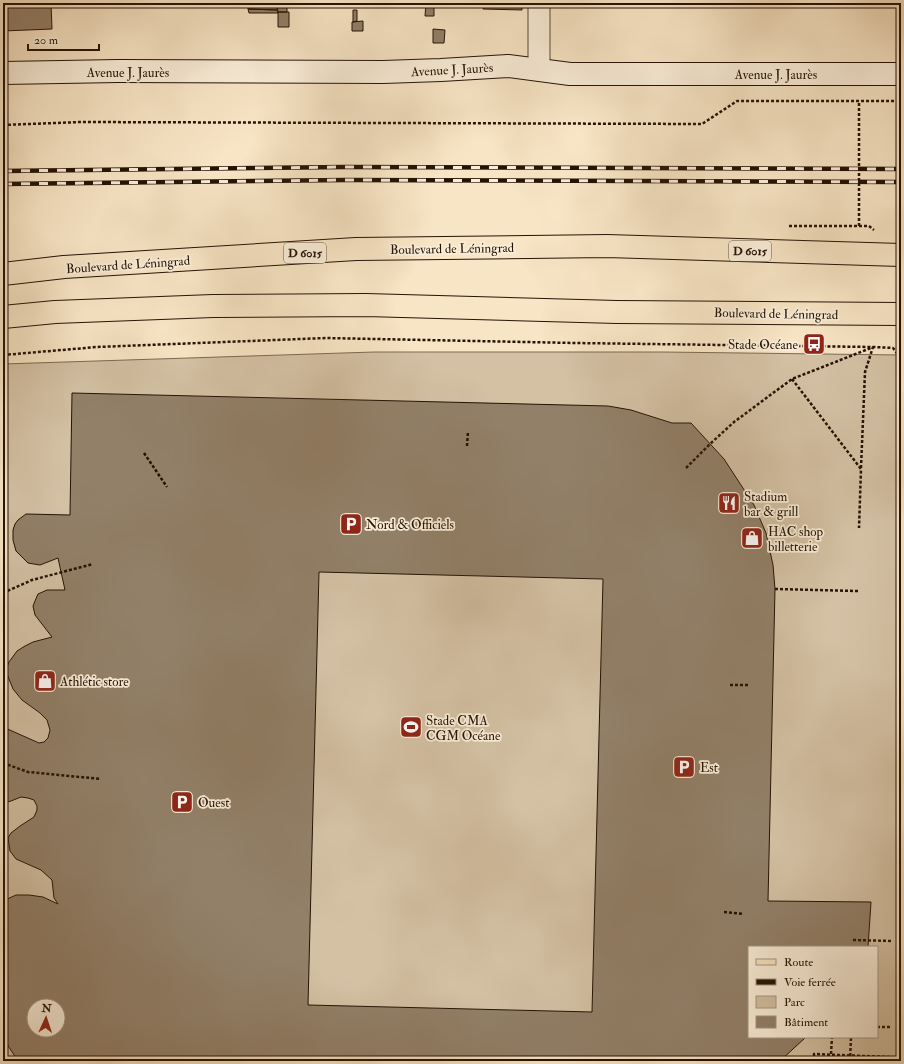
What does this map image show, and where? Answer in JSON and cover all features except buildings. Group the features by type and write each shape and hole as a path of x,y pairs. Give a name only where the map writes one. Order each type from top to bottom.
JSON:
{"main road":[{"name":"Boulevard de Léningrad","path":"3,274 64,267 356,250 607,246 901,255"},
{"name":"Boulevard de Léningrad","path":"3,317 55,312 213,306 366,305 617,312 901,314"}],"street":[{"path":"539,3 539,70"},
{"name":"Avenue J. Jaurès","path":"3,73 383,72 508,66 570,74 901,74"}],"path":[{"path":"859,94 859,226 869,226 876,233"},
{"path":"3,125 81,122 702,124 737,101 901,101"},
{"path":"3,355 97,347 326,338 892,348 901,358"},
{"path":"686,468 734,422 792,380 873,348"},
{"path":"859,528 865,372 873,348"},
{"path":"792,380 861,469"},
{"path":"467,446 468,431"},
{"path":"144,453 167,487"},
{"path":"3,593 32,580 93,564"},
{"path":"775,589 858,591"},
{"path":"730,685 749,685"},
{"path":"3,763 28,772 101,779"},
{"path":"724,912 744,914"},
{"path":"853,940 893,941"},
{"path":"878,1027 891,1027"},
{"path":"831,1054 832,1038"},
{"path":"850,1061 851,1038"},
{"path":"814,1061 814,1054 890,1057"}],"green space":[{"name":"Stade CMA CGM Océane","path":"374,352 663,352 901,355 901,1061 3,1061 3,364"}],"railway":[{"path":"3,171 345,167 901,169"},
{"path":"3,184 346,180 901,182"}],"place":[{"name":"Stade Océane","path":"814,344"},
{"name":"Stadium bar & grill","path":"729,503"},
{"name":"Nord & Officiels","path":"351,524"},
{"name":"HAC shop billetterie","path":"752,538"},
{"name":"Athlétic store","path":"45,681"},
{"name":"Stade CMA CGM Océane","path":"411,727"},
{"name":"Est","path":"684,767"},
{"name":"Ouest","path":"182,802"}]}
